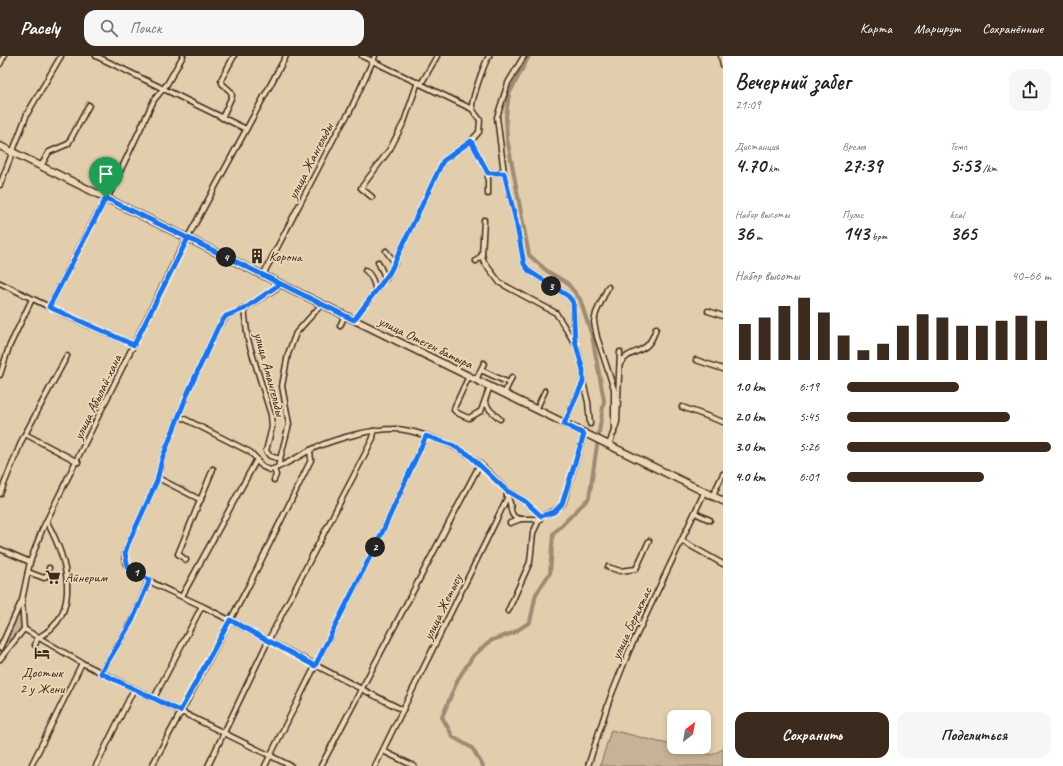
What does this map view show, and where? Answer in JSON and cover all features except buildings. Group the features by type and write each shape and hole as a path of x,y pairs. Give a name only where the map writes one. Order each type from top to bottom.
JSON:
{"main road":[{"name":"улица Отеген батыра","path":"0,146 723,501"}],"street":[{"path":"0,64 4,56"},
{"path":"0,185 14,153 27,114 61,56"},
{"path":"96,56 246,129"},
{"path":"49,307 106,198 109,195 154,100 163,89 183,56"},
{"path":"222,118 232,96 231,91 223,85 221,80 234,56"},
{"name":"улица Абылай-хана","path":"0,648 22,600 30,562 47,522 188,238 286,56"},
{"path":"354,320 386,279 395,263 443,161 471,141 479,132 481,125 480,120 472,109 362,56"},
{"name":"улица Жангельды","path":"263,275 336,134 350,111 375,56"},
{"path":"372,197 360,188 376,166 385,158 404,122 419,83 437,56"},
{"path":"472,109 482,72 489,56"},
{"path":"524,56 508,82 497,117 504,173 516,221 524,264 529,271 568,296 573,302 575,341 583,370 583,382 588,402 590,424"},
{"path":"721,56 723,65"},
{"path":"41,166 49,152 66,145 89,105"},
{"path":"471,141 488,173 488,194"},
{"path":"488,173 504,173"},
{"path":"484,220 482,255 484,262 502,286 556,312 561,324 575,341"},
{"path":"386,251 395,263"},
{"path":"476,261 482,255"},
{"path":"378,262 386,279"},
{"path":"365,270 374,282 376,292"},
{"path":"0,283 49,307 134,345"},
{"path":"280,284 244,309 226,316 218,327 178,416 162,459 158,478 125,553 128,567 149,580 230,620 315,666 402,710"},
{"path":"608,287 596,313 594,322 597,337 614,389 614,432"},
{"path":"0,375 9,347 32,299"},
{"path":"274,480 276,468 290,424 282,386 288,354 296,333 322,304"},
{"name":"улица Амангельды","path":"244,309 248,340 271,415 272,427 266,451 270,456 280,459"},
{"path":"708,311 723,316"},
{"path":"340,326 345,315"},
{"path":"620,365 625,358 640,352 651,342 656,328"},
{"path":"609,445 617,422 620,352"},
{"path":"0,494 25,434 67,356"},
{"path":"696,360 723,369"},
{"path":"476,380 484,363"},
{"path":"481,370 509,383"},
{"path":"469,376 454,410 457,413 469,418 481,411 490,386"},
{"path":"504,394 512,377"},
{"path":"564,424 583,382"},
{"path":"536,410 545,391"},
{"path":"485,402 490,410 500,419"},
{"path":"682,407 723,422"},
{"path":"178,416 250,452 257,462 266,469 276,468 286,464 310,450 331,442 374,432 398,429 426,436 460,449 480,464 507,493 526,502 540,518"},
{"path":"208,766 268,641 366,454 374,432"},
{"path":"25,434 78,462"},
{"path":"510,523 521,519 540,518 554,512 562,504 584,434"},
{"path":"265,766 381,535 426,436"},
{"path":"152,766 273,538 311,460 310,450"},
{"path":"182,596 257,462"},
{"path":"321,766 480,464"},
{"path":"186,560 178,554 213,469"},
{"path":"712,496 723,474"},
{"path":"158,478 201,500"},
{"path":"507,493 511,514 514,517 521,519"},
{"name":"улица Жетысу","path":"375,766 507,493"},
{"name":"улица Бериктас","path":"588,766 618,679 642,624 704,493"},
{"path":"695,513 710,520"},
{"path":"508,610 530,562 533,533 540,518"},
{"path":"35,645 38,637 56,624 61,617 65,603 67,576 64,558 47,522"},
{"path":"608,567 620,571 636,569 649,541"},
{"path":"682,541 723,564"},
{"path":"0,549 30,562"},
{"path":"28,572 44,578 48,574 49,568"},
{"path":"101,673 132,621 149,580"},
{"path":"0,659 24,629 22,600"},
{"path":"154,698 202,606"},
{"path":"24,629 101,673 291,766"},
{"path":"32,766 82,663"},
{"path":"96,766 134,689"},
{"path":"383,751 414,766"}],"shaded area":[{"path":"19,609 22,628 2,647"},
{"path":"611,730 667,744 667,754 712,755 723,749 723,766 600,766"}],"waterway":[{"path":"483,766 472,748 453,737 442,717 458,679 473,656 492,640 513,633 530,622 536,594 550,573 553,534 589,498 604,400 592,336 580,299 567,283 547,271 529,255 507,138 506,116 509,94 529,56"}],"place":[{"name":"Корона","path":"257,256"},
{"name":"Айнерим","path":"53,577"},
{"name":"Достык 2 у Жени","path":"42,653"}],"route":[{"path":"106,198 49,307 134,345 175,261 188,238 263,275 280,284 354,320 390,272 443,161 446,157 471,141 488,173 504,173 516,221 524,264 529,271 568,296 574,305 575,341 582,362 584,377 564,424 584,434 564,500 560,507 544,517 541,516 526,502 507,491 468,454 452,445 426,436 381,535 315,666 230,620 180,711 101,673 105,669 132,621 148,584 149,580 128,567 126,564 125,553 157,481 162,459 178,416 208,347 218,327 226,316 244,309 262,298 280,284 263,275 106,198"}]}
